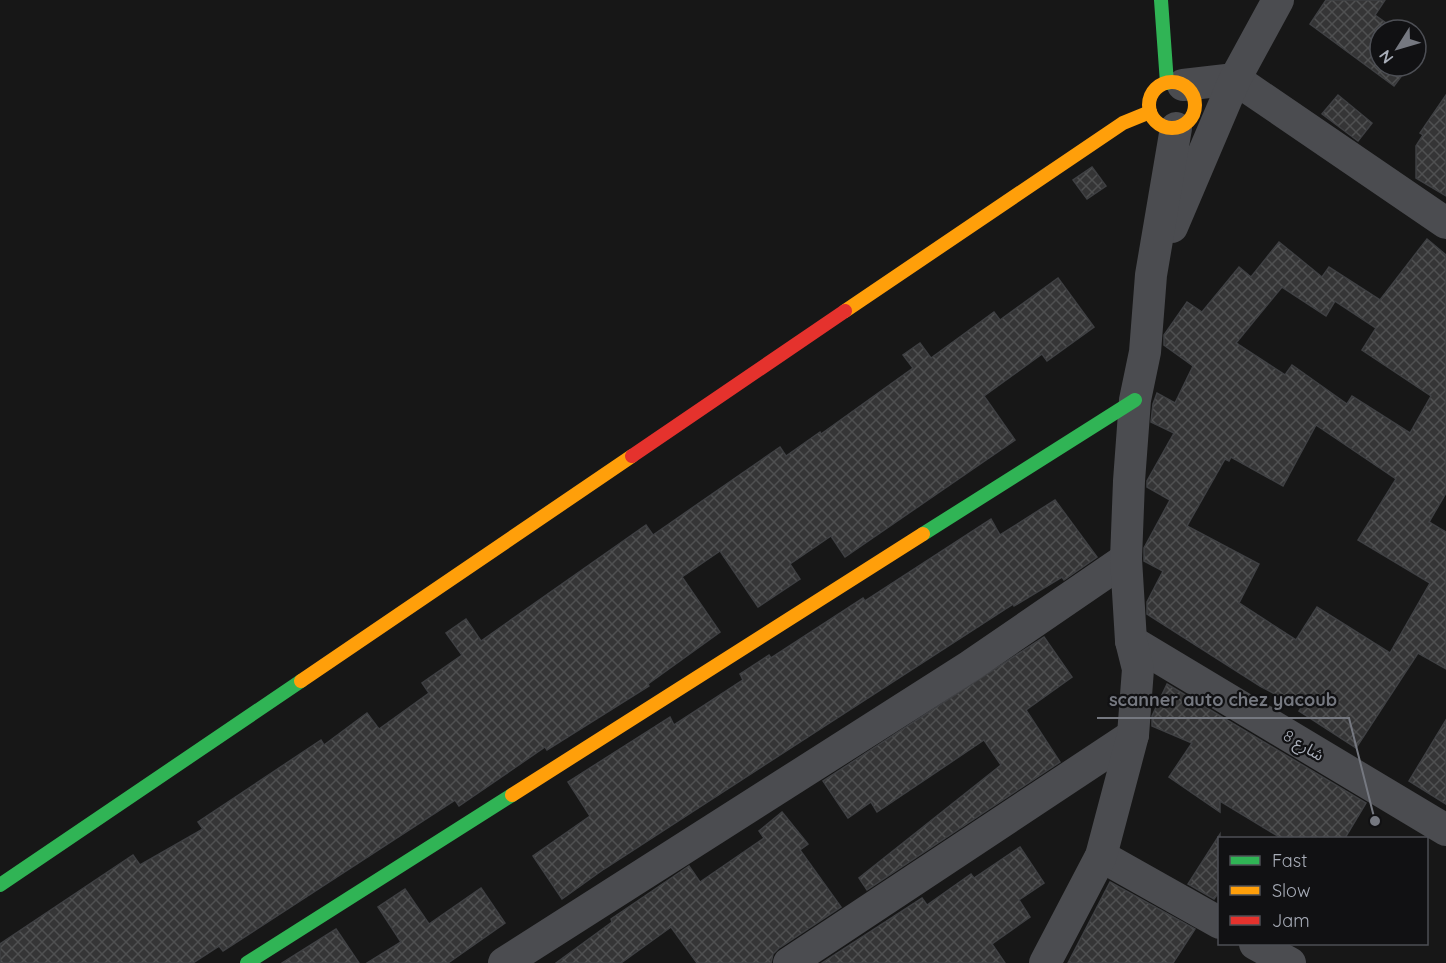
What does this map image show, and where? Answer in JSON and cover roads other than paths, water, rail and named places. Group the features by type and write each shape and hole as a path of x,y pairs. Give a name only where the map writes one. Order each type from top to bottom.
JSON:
{"street":[{"path":"1161,0 1175,84 1194,97 1194,113 1184,126 1176,128 1160,126 1150,112 1150,96 1154,90 1175,84 1235,79 1446,223"},
{"path":"1151,275 1235,79 1278,0"},
{"path":"0,885 1114,129 1150,112"},
{"path":"1045,963 1101,856 1133,735 1138,669 1131,641 1126,559 1135,400 1145,352 1151,275 1176,128"},
{"path":"247,963 1135,400"},
{"path":"504,963 970,666 1126,559"},
{"name":"شارع 8","path":"1131,641 1446,830"},
{"path":"789,963 1133,735"},
{"path":"1101,856 1218,922"},
{"path":"1257,945 1290,963"}],"place":[{"name":"scanner auto chez yacoub","path":"1375,821"}]}
